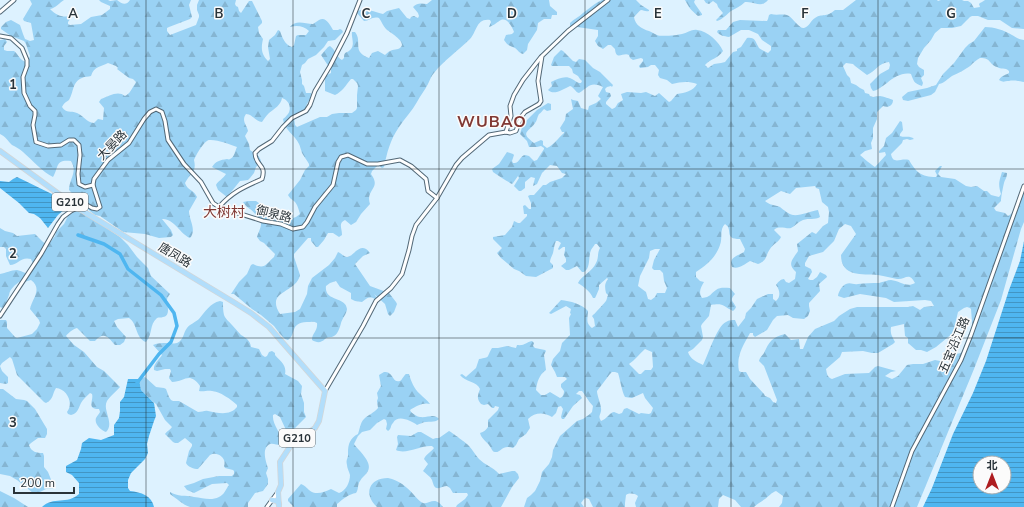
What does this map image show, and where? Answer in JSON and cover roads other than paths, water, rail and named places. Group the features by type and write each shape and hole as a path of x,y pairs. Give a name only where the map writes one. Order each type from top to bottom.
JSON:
{"highway":[{"name":"唐凤路","path":"0,151 78,208 251,313 269,327 325,391"},
{"name":"G210","path":"279,505 278,492 281,485 280,462 293,442 302,434 315,428 319,421 325,391"},
{"path":"272,500 277,501 279,505"}],"street":[{"path":"0,12 14,0"},
{"path":"219,207 227,198 241,188 262,179 264,174 263,168 255,159 255,153 272,141 292,118 306,111 315,91 330,66 347,32 360,0"},
{"path":"506,132 510,116 510,106 514,95 523,80 542,56 568,31 608,0"},
{"path":"0,36 11,38 22,48 27,60 27,66 23,76 24,93 30,106 35,111 33,125 36,142 48,146 62,145 69,140 74,140 79,144 79,184 85,187 93,185 100,207 98,209 92,208 85,204 67,214 58,224 41,254 0,316"},
{"path":"325,391 376,302 391,288 402,274 416,225 437,198 456,165 462,158 490,135 516,131 521,117 525,112 539,104 541,100 538,81 542,56"},
{"name":"大晏路","path":"93,185 94,179 108,160 129,143 144,119 150,112 156,109 162,112 168,140 184,164 201,182 213,203 219,207"},
{"name":"御泉路","path":"219,207 263,221 281,224 293,229 302,227 307,222 315,207 333,185 338,162 341,157 348,156 367,164 400,160 411,166 426,179 428,191 437,198"},
{"name":"五宝沿江路","path":"892,507 912,451 961,360 974,328 1024,186"},
{"path":"267,507 278,492"}],"waterway":[{"path":"78,235 104,244 120,254 128,269 161,295 174,313 177,326 171,342 159,354 137,383"}],"district":[{"name":"WUBAO","path":"492,122"},
{"name":"大树村","path":"224,212"}]}
